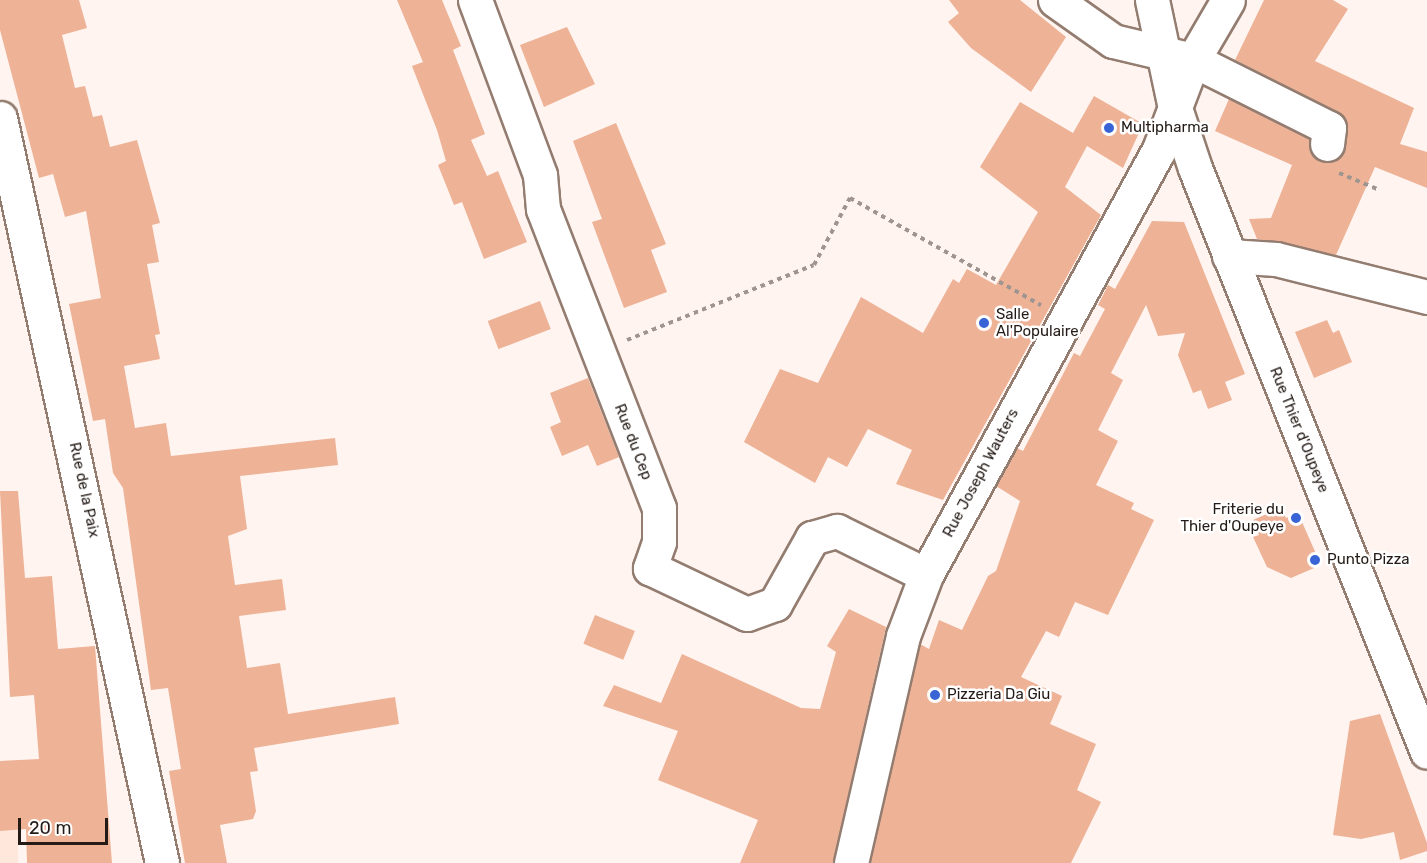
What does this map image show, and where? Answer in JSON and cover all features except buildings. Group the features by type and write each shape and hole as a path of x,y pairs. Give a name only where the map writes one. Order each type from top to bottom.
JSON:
{"street":[{"name":"Rue du Cep","path":"475,0 540,175 543,209 659,508 659,542 650,568 747,615 775,604 812,538 837,531 926,575"},
{"path":"1055,0 1113,41 1178,58 1329,128 1327,144"},
{"name":"Rue Thier d'Oupeye","path":"1152,0 1178,58 1174,108 1229,256 1427,752"},
{"path":"1178,58 1228,0"},
{"name":"Rue Joseph Wauters","path":"850,863 903,636 926,575 1064,319 1158,152 1174,108"},
{"name":"Rue de la Paix","path":"0,118 162,863"},
{"path":"1229,256 1276,259 1427,297"}],"path":[{"path":"598,351 814,265 850,198 1064,319"}],"shaded area":[{"path":"24,760 27,807 18,827 18,863 0,863 0,761"}],"place":[{"name":"Multipharma","path":"1109,128"},
{"name":"Salle Al'Populaire","path":"984,323"},
{"name":"Friterie du Thier d'Oupeye","path":"1296,518"},
{"name":"Punto Pizza","path":"1315,560"},
{"name":"Pizzeria Da Giu","path":"935,695"}]}
